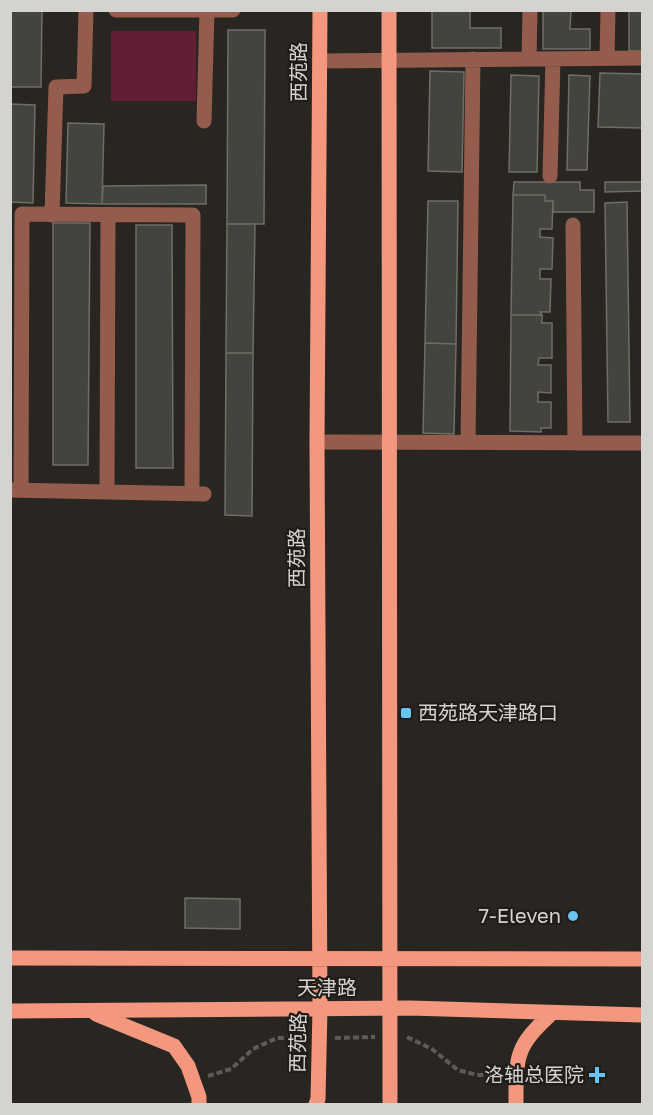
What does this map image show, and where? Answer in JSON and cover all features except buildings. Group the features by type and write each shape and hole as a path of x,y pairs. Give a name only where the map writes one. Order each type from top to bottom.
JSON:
{"main road":[{"name":"西苑路","path":"316,1104 320,1038 317,442 320,10"},
{"path":"389,10 390,1104"},
{"name":"天津路","path":"10,957 642,959"},
{"name":"天津路","path":"10,1011 410,1008 642,1015"},
{"path":"91,1012 174,1046 188,1066 199,1097 199,1104"},
{"path":"516,1104 517,1064 522,1047 532,1031 552,1013"}],"street":[{"path":"52,215 56,87 84,86 86,10"},
{"path":"116,10 233,10"},
{"path":"529,59 530,10"},
{"path":"607,58 608,10"},
{"path":"204,121 207,11"},
{"path":"320,61 642,58"},
{"path":"468,442 472,59"},
{"path":"550,176 553,59"},
{"path":"22,214 108,216 193,216 198,493 16,490 22,214"},
{"path":"107,492 108,216"},
{"path":"573,225 575,443"},
{"path":"317,442 642,443"}],"path":[{"path":"193,1081 231,1069 253,1049 277,1038 406,1037 432,1049 458,1070 477,1075 516,1077"}],"shaded area":[{"path":"111,31 196,31 196,101 111,101"}],"place":[{"name":"西苑路天津路口","path":"406,713"},
{"name":"7-Eleven","path":"573,916"},
{"name":"洛轴总医院","path":"597,1075"}]}
